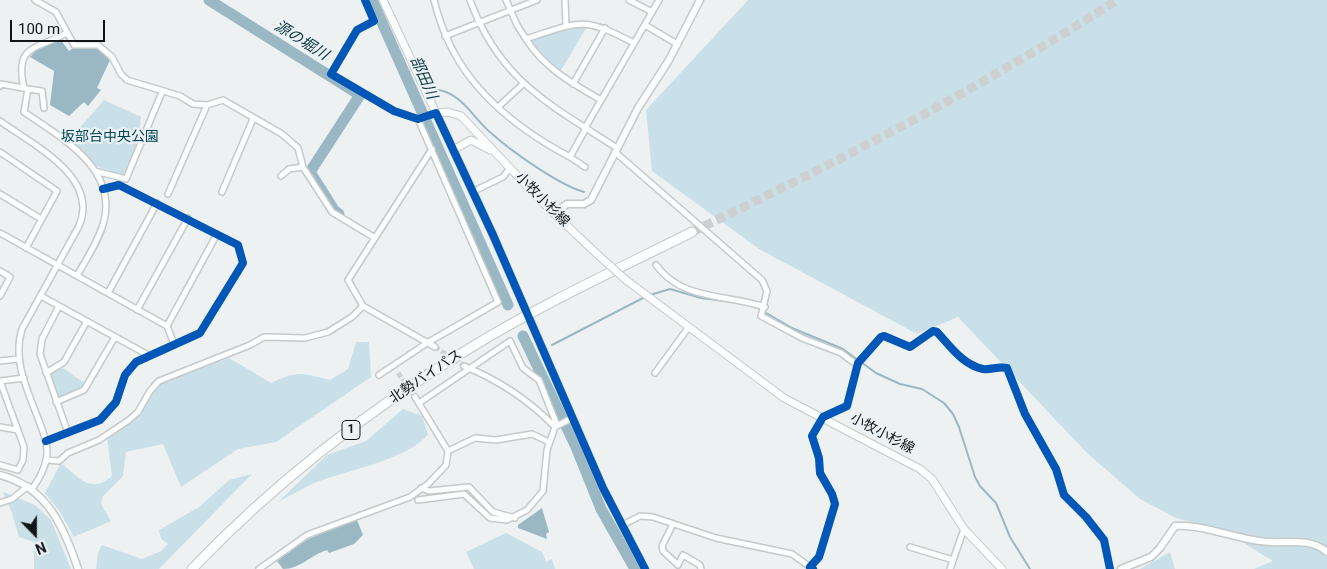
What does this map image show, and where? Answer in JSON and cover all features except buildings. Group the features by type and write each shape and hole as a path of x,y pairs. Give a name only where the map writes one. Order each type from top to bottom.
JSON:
{"highway":[{"name":"北勢バイパス","path":"192,569 279,486 368,417 470,348 528,315 692,232"}],"main road":[{"path":"384,0 433,114"},
{"name":"小牧小杉線","path":"433,114 448,112 461,116 554,214 626,280 784,398 920,469 932,479 964,529 1002,569"},
{"path":"453,150 471,140 478,142 500,157"}],"street":[{"path":"35,0 56,12 74,45 98,45 112,57 121,74 127,80 180,96 194,104 207,105 223,100 282,134 298,148 303,166 326,204 337,217 375,238"},
{"path":"365,0 374,21 357,30 331,74 394,111 420,119 433,114 453,150 493,235 570,419 621,526 645,569"},
{"path":"434,0 446,36 468,73 498,107 525,130 585,167"},
{"path":"470,0 478,22 491,46 523,84 551,106 616,150 762,280 768,291 765,308 760,314 788,331 859,362"},
{"path":"506,0 526,39 544,61 573,84 601,100"},
{"path":"446,36 537,0"},
{"path":"565,0 566,26"},
{"path":"629,0 652,12"},
{"path":"570,158 659,0"},
{"path":"554,214 567,204 584,204 593,197 648,91 677,44 700,0"},
{"path":"526,39 566,26 584,23 605,28 634,43"},
{"path":"645,25 677,44"},
{"path":"573,84 605,28"},
{"path":"67,33 34,47 22,59 20,72 26,89 24,112 77,150 95,171 103,189 105,204 104,221 77,276"},
{"path":"0,86 1,84 42,91 44,108"},
{"path":"498,107 523,84"},
{"path":"95,171 126,179 162,92"},
{"path":"168,194 207,105"},
{"path":"222,192 253,118"},
{"path":"379,375 427,343 498,302 420,119"},
{"path":"0,121 67,170 79,187 83,199 81,220 58,266 22,329 18,346 18,359 46,441 46,460 41,476 30,488 12,499 0,503"},
{"path":"432,149 348,280 363,306 435,347"},
{"path":"0,152 57,190 26,248"},
{"path":"281,176 289,169 303,166"},
{"path":"472,192 503,177 510,168"},
{"path":"46,441 100,420 116,402 128,372 136,362 200,333 243,263 238,245 188,218 119,185 103,189"},
{"path":"0,194 41,219"},
{"path":"108,293 157,203"},
{"path":"137,310 188,218"},
{"path":"0,233 167,326 174,344"},
{"path":"167,326 217,234"},
{"path":"656,265 669,280 701,295 752,302 765,308"},
{"path":"0,271 10,277 0,296"},
{"path":"41,296 148,355"},
{"path":"59,306 41,343 40,354 68,433"},
{"path":"46,460 59,460 68,453 114,431 138,412 150,390 163,379 250,345 264,337 305,338 328,332 352,317 363,306"},
{"path":"46,372 64,362 87,322"},
{"path":"655,373 688,328"},
{"path":"621,526 646,516 716,538 798,556 812,568 819,557 835,509 835,499 820,473 812,436 823,417 847,406 859,362 881,337 884,336 910,347 932,331 937,332 965,361 983,369 999,366 1007,368 1025,414 1056,469 1064,495 1104,540 1110,569"},
{"path":"56,402 84,390 114,337"},
{"path":"419,403 510,341 523,368 539,380 557,425"},
{"path":"0,361 18,359"},
{"path":"393,366 398,373"},
{"path":"464,366 527,401 557,425"},
{"path":"0,464 18,470 24,447 0,381 24,378"},
{"path":"259,569 307,535 410,497 446,465 448,451 415,397"},
{"path":"418,500 464,494 490,518 508,520 515,518 532,506 543,491 549,442 557,425 570,419"},
{"path":"0,427 18,430"},
{"path":"448,451 475,438 496,440 532,434 549,442"},
{"path":"0,475 30,488 50,507 61,524 78,569"},
{"path":"421,488 429,490 469,487 493,512 515,518"},
{"path":"673,524 662,546 664,551 678,567 683,555 700,565 701,569"},
{"path":"1121,569 1151,557 1160,548 1175,526 1193,525 1233,537 1257,541 1308,542 1327,552"},
{"path":"950,569 964,529"},
{"path":"910,547 953,560"}],"green space":[{"path":"748,0 1327,0 1327,569 1254,569 1273,561 1224,531 1176,518 1140,499 1086,452 958,317 917,334 759,249 652,171 646,110"},
{"path":"588,25 560,72 531,42 531,40 573,26"},
{"name":"坂部台中央公園","path":"104,100 141,117 137,147 124,176 96,166 81,149 62,135 68,129 75,133"},
{"path":"356,342 369,342 371,377 276,442 238,449 181,487 163,444 126,452 123,476 103,496 101,504 111,521 74,537 60,512 45,493 61,463 79,478 91,484 97,484 112,476 107,438 140,413 152,392 163,382 229,358 271,383 294,374 330,380 348,369"},
{"path":"63,368 86,384 83,389 62,397 58,396 50,376 52,372"},
{"path":"403,409 422,416 428,434 419,443 391,458 312,484 278,502 327,455 366,441"},
{"path":"252,474 159,569 96,569 98,553 102,545 142,559 161,551 168,544 161,539 159,530 199,507 229,480"},
{"path":"3,492 35,505 51,520 71,569 34,569 34,542 19,537"},
{"path":"506,533 542,552 546,561 552,559 555,569 474,569 466,552"},
{"path":"1170,552 1175,569 1140,569"}],"shaded area":[{"path":"60,39 69,51 73,48 98,48 110,60 97,88 101,90 88,106 84,102 69,116 50,105 54,71 30,57 37,49"},
{"path":"542,508 549,532 546,534 547,539 518,528 518,525"},
{"path":"357,520 363,535 354,544 329,553 327,550 295,567 283,569 277,561 308,539"}],"waterway":[{"name":"源の堀川","path":"209,0 360,95 310,172 334,210 339,214"},
{"name":"部田川","path":"372,0 508,305"},
{"path":"439,90 454,96 510,149 549,175 584,192"},
{"path":"650,295 670,289 701,298 725,301"},
{"path":"552,345 643,298"},
{"path":"756,307 792,328 843,349 876,373 900,384 922,389 944,403 953,414 959,427 975,477 980,486 996,503 1010,537 1030,569"},
{"name":"部田川","path":"523,336 576,447 601,509 635,569"},
{"name":"部田川","path":"526,343 532,344"}],"tunnel":[{"path":"692,232 801,179 908,123 1014,64 1117,0"},
{"path":"435,347 464,366"},
{"path":"398,373 415,397"}],"cycle path":[{"path":"365,0 374,21 357,30 331,74 394,111 418,119 436,113 493,235 603,488 645,569"},
{"path":"46,441 100,420 116,402 125,375 136,362 200,333 243,263 238,245 119,185 103,189"},
{"path":"813,569 810,567 819,557 835,504 832,494 820,473 819,458 812,436 823,417 847,406 858,363 881,337 884,336 910,347 933,331 937,332 963,359 976,367 983,369 1007,368 1025,414 1056,469 1064,495 1086,517 1104,540 1110,569"}]}
